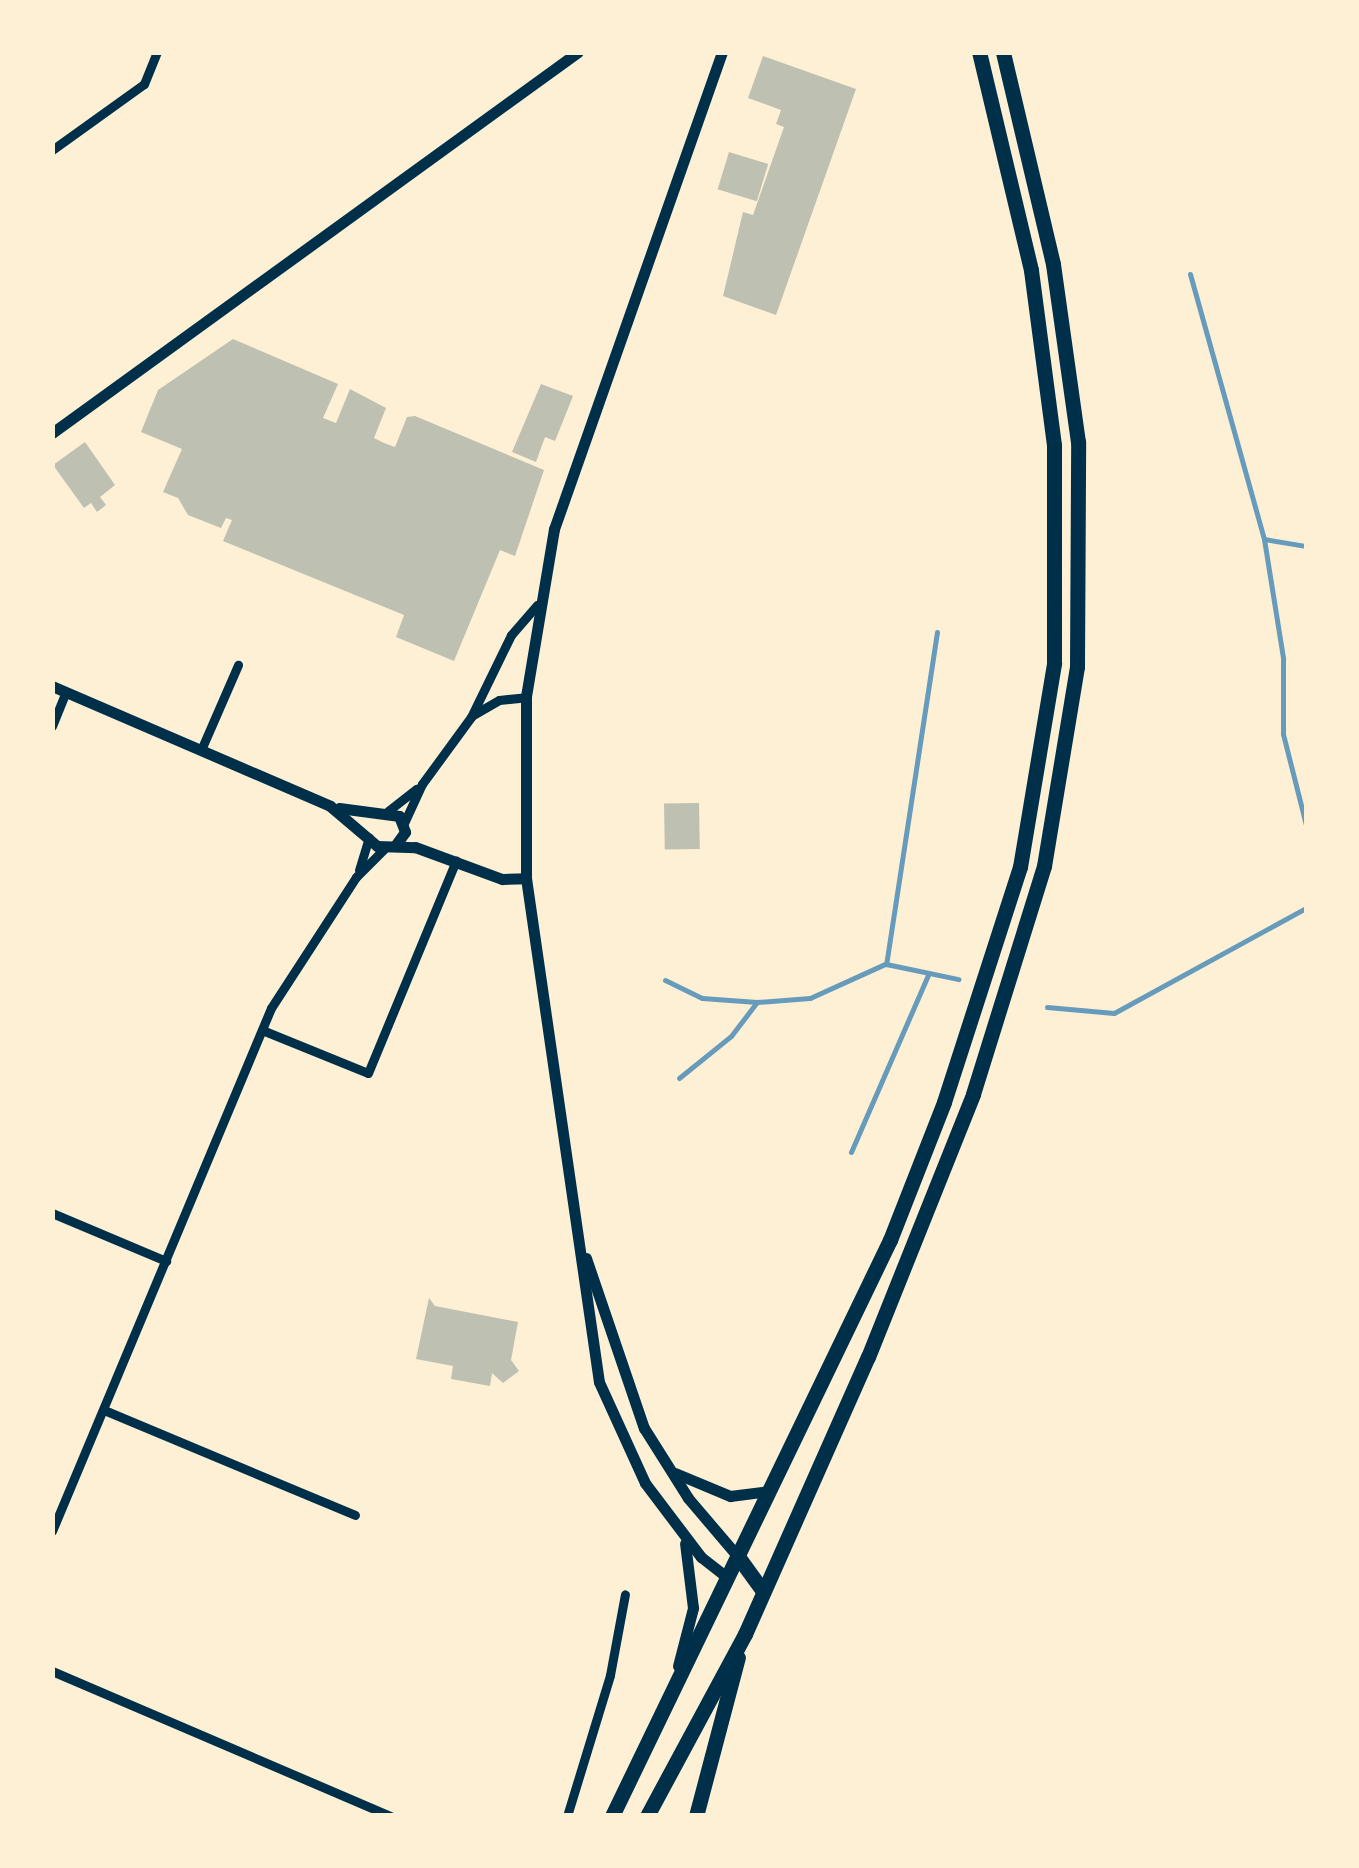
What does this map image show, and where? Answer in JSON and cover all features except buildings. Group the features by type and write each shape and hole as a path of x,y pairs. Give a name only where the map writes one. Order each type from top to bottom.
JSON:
{"main road":[{"path":"612,1816 870,1288 944,1102 1020,867 1043,750 1057,599 1054,445 1030,270 979,52"},
{"path":"696,1816 745,1634 868,1356 973,1094 1039,885 1064,760 1081,602 1078,442 1053,264 1004,52"},
{"path":"739,1558 762,1591"},
{"path":"728,1578 762,1591"},
{"path":"647,1816 745,1634"}],"street":[{"path":"52,150 144,84 157,52"},
{"path":"52,433 578,52"},
{"path":"722,55 575,461 537,605 526,697 526,878 579,1235 588,1331 604,1396 634,1465 683,1535 728,1578"},
{"path":"356,877 390,847 422,784 471,717 512,634 537,605"},
{"path":"201,750 238,665"},
{"path":"52,686 330,806 390,847 436,852 502,879 526,878"},
{"path":"52,726 66,692"},
{"path":"471,717 499,700 526,697"},
{"path":"52,1532 262,1030 356,877 369,835 383,812 422,784"},
{"path":"330,806 383,812 436,852"},
{"path":"262,1030 368,1074 456,860"},
{"path":"52,1213 166,1260"},
{"path":"579,1235 628,1390 668,1468 739,1558"},
{"path":"604,1396 628,1390"},
{"path":"104,1410 355,1516"},
{"path":"668,1468 730,1496 773,1490"},
{"path":"670,1694 693,1608 683,1535"},
{"path":"567,1816 611,1669 626,1594"},
{"path":"52,1670 391,1816"}],"waterway":[{"path":"1190,274 1264,539 1283,658 1283,734 1306,825"},
{"path":"1264,539 1306,546"},
{"path":"937,632 886,964 958,979"},
{"path":"1047,1007 1114,1013 1306,908"},
{"path":"665,980 702,998 757,1002 810,998 885,964"},
{"path":"851,1152 929,973"},
{"path":"679,1078 731,1036 757,1002"}]}
